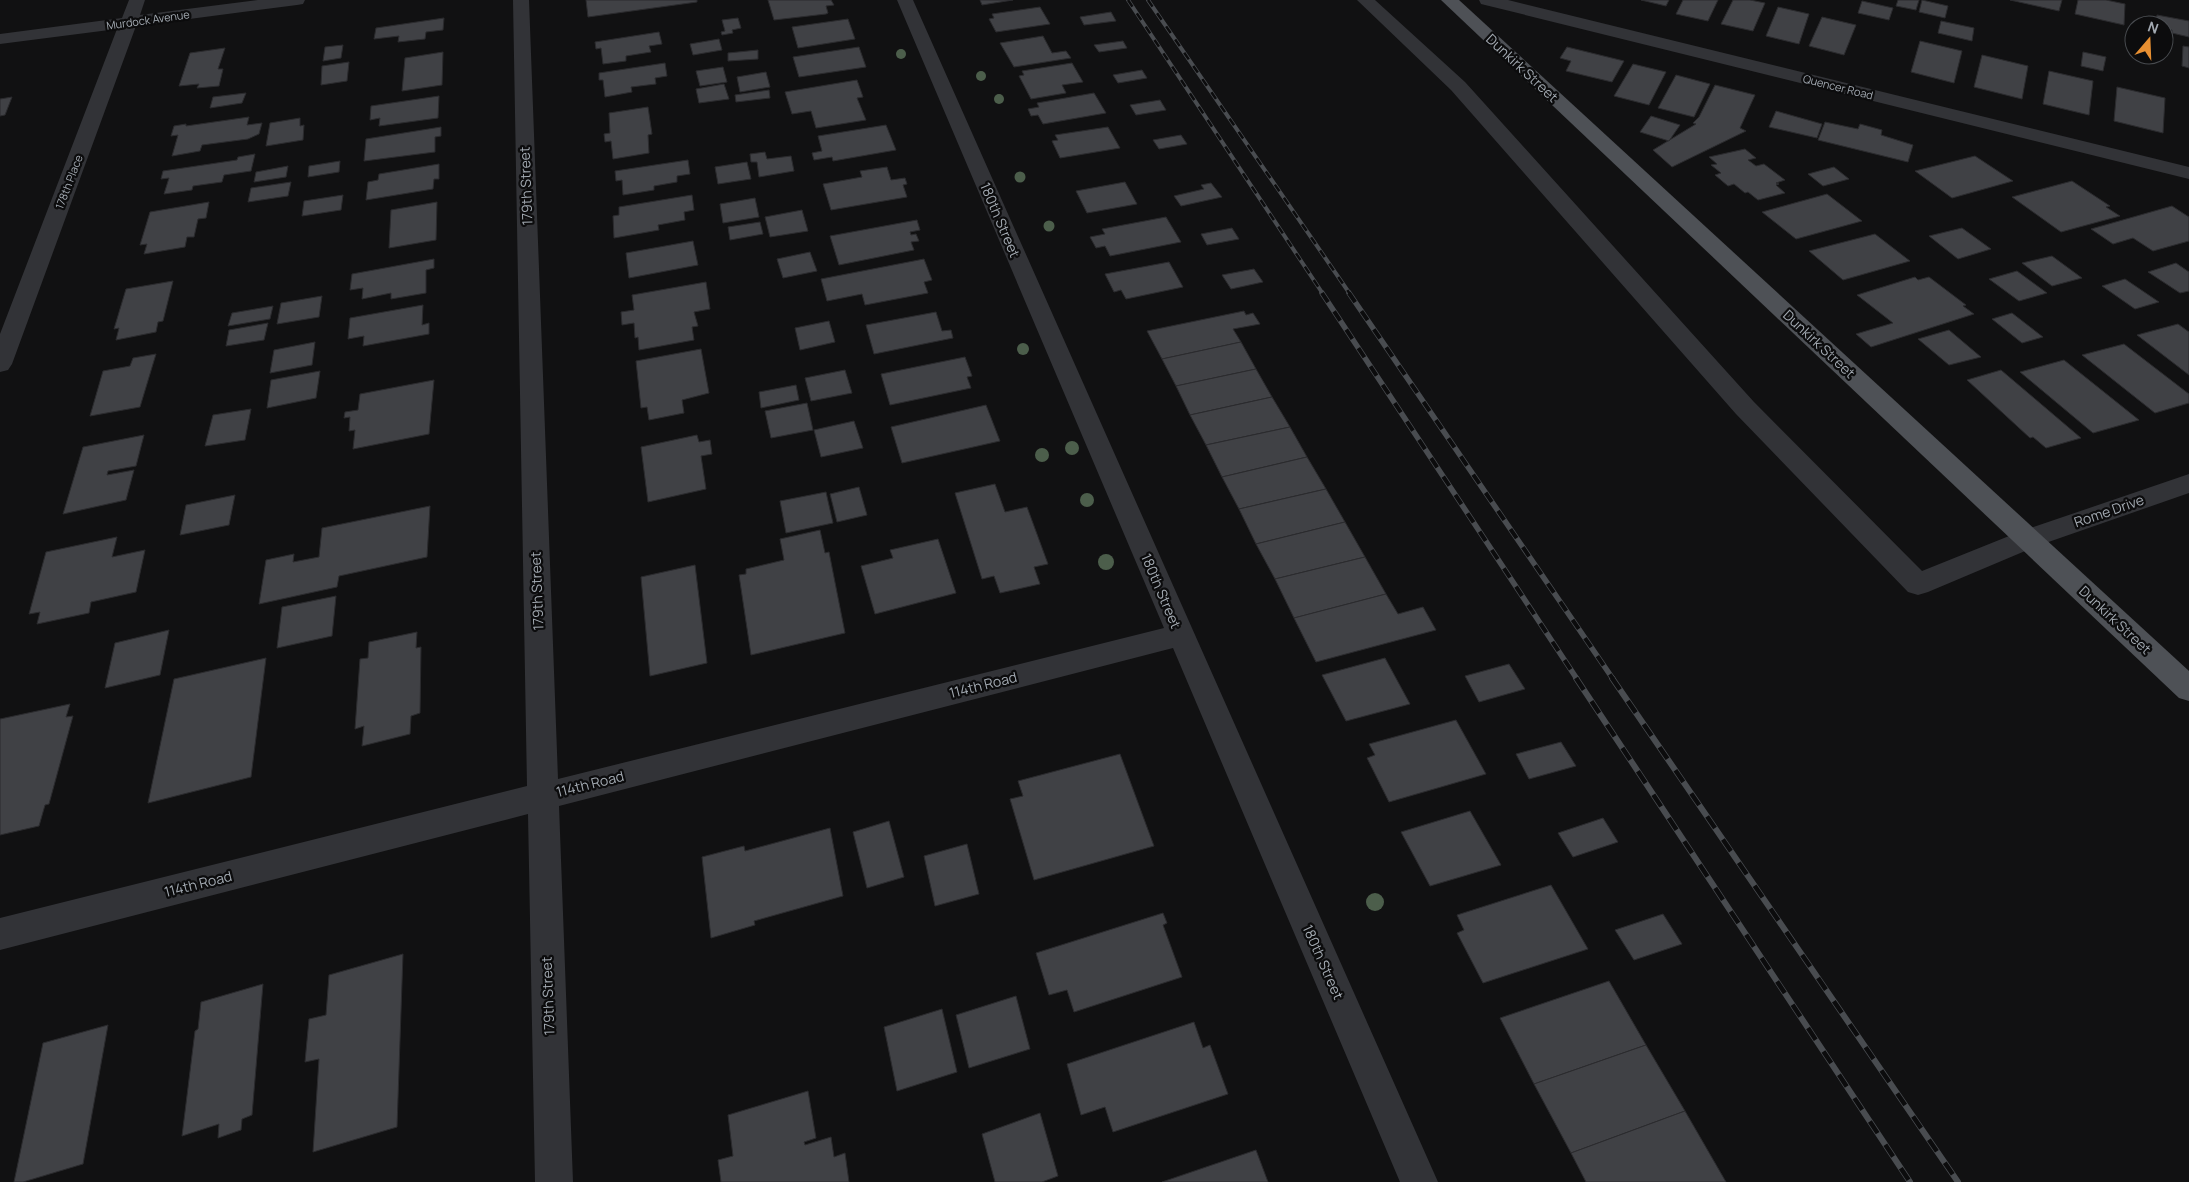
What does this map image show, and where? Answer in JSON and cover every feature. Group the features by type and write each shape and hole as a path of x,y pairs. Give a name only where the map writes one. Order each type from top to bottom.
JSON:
{"main road":[{"name":"Dunkirk Street","path":"1449,0 2189,689"}],"street":[{"name":"178th Place","path":"0,364 137,0"},
{"name":"Murdock Avenue","path":"0,39 297,0"},
{"name":"179th Street","path":"520,0 554,1182"},
{"name":"180th Street","path":"905,0 1419,1182"},
{"name":"Rome Drive","path":"1365,0 1458,86 1745,408 1918,584 2028,539 2189,483"},
{"name":"Quencer Road","path":"1487,0 2189,173"},
{"name":"114th Road","path":"0,934 1180,635"}],"building":[{"path":"586,0 697,0 697,2 588,17"},
{"path":"768,0 831,0 834,5 826,6 828,13 826,14 774,20"},
{"path":"980,0 1013,0 982,5"},
{"path":"1641,0 1669,0 1666,6"},
{"path":"1683,0 1718,0 1708,21 1676,14"},
{"path":"1733,0 1750,0 1765,3 1753,31 1721,24"},
{"path":"1898,0 1919,0 1916,10 1896,6"},
{"path":"1922,0 1948,6 1945,18 1919,12"},
{"path":"2010,0 2062,0 2059,11"},
{"path":"2078,0 2106,0 2125,4 2124,25 2075,14"},
{"path":"1862,1 1893,8 1889,20 1858,13"},
{"path":"1040,7 1050,24 996,32 989,19 994,18 992,14"},
{"path":"1778,7 1809,14 1799,44 1766,36"},
{"path":"1111,12 1116,21 1084,25 1080,17"},
{"path":"1822,17 1856,25 1844,55 1809,46"},
{"path":"444,18 443,30 426,32 425,39 398,42 399,36 374,39 376,28"},
{"path":"738,18 741,28 732,30 733,33 722,35 721,32 725,31 722,20"},
{"path":"2174,18 2189,21 2189,37 2174,33"},
{"path":"848,19 855,39 798,48 792,27"},
{"path":"1941,21 1974,28 1972,41 1938,33"},
{"path":"659,32 662,44 649,46 651,52 626,56 626,61 603,64 601,48 596,49 595,42"},
{"path":"1043,36 1052,53 1066,51 1071,58 1014,67 1000,43"},
{"path":"719,39 722,50 693,55 690,44"},
{"path":"1123,41 1127,48 1099,52 1094,45"},
{"path":"1920,41 1962,51 1954,83 1911,72"},
{"path":"343,45 341,58 323,61 325,47"},
{"path":"2183,46 2189,47 2189,68 2182,66"},
{"path":"859,47 866,67 799,77 793,57"},
{"path":"1567,47 1624,61 1612,82 1566,71 1571,61 1560,58"},
{"path":"225,48 218,69 223,69 219,86 197,88 199,84 179,86 190,53"},
{"path":"758,50 758,59 728,61 728,53"},
{"path":"443,52 442,85 402,91 405,58"},
{"path":"2083,52 2106,57 2103,71 2081,66"},
{"path":"1982,55 2028,66 2022,99 1974,87"},
{"path":"349,62 347,81 321,85 322,66"},
{"path":"665,63 667,76 655,78 656,84 631,87 632,92 605,97 603,80 599,80 599,73"},
{"path":"1072,63 1083,82 1062,85 1066,93 1031,99 1019,76 1024,75 1022,71"},
{"path":"1633,64 1666,72 1649,105 1614,96"},
{"path":"723,67 727,82 700,86 696,71"},
{"path":"1142,70 1147,78 1118,83 1113,75"},
{"path":"2049,71 2093,81 2089,115 2043,104"},
{"path":"766,72 770,87 740,92 737,77"},
{"path":"1676,75 1710,84 1694,117 1658,108"},
{"path":"857,80 863,97 857,98 866,120 816,128 811,111 792,114 785,92"},
{"path":"724,84 729,99 699,103 696,89"},
{"path":"1715,85 1755,95 1740,128 1746,131 1672,167 1653,150 1696,124 1693,123 1699,117"},
{"path":"2117,87 2165,98 2163,133 2114,121"},
{"path":"769,90 770,98 736,102 735,95"},
{"path":"246,93 242,103 210,108 213,97"},
{"path":"1094,93 1106,113 1043,124 1038,115 1031,116 1028,109 1039,107 1037,103"},
{"path":"439,96 438,118 379,126 380,118 370,120 371,106"},
{"path":"12,97 5,115 0,116 0,99"},
{"path":"1160,100 1166,110 1136,115 1130,105"},
{"path":"648,107 652,134 648,135 649,153 613,159 611,141 605,142 604,134 610,133 609,113"},
{"path":"1776,111 1822,124 1817,138 1769,127"},
{"path":"1651,116 1680,125 1669,141 1640,132"},
{"path":"249,117 247,125 262,123 259,134 248,139 202,145 200,151 172,156 178,135 171,136 174,126"},
{"path":"300,118 300,126 304,125 303,140 266,146 270,123"},
{"path":"1825,122 1858,129 1860,124 1882,130 1881,135 1913,145 1908,162 1818,140"},
{"path":"886,125 896,150 833,161 832,157 814,160 812,153 822,151 818,136"},
{"path":"441,127 441,136 435,137 435,152 364,161 366,139"},
{"path":"1108,127 1120,148 1060,158 1052,141 1058,140 1055,135"},
{"path":"1181,135 1187,144 1159,149 1153,140"},
{"path":"1745,149 1756,158 1748,160 1756,166 1764,164 1785,180 1776,183 1779,184 1776,185 1785,193 1758,200 1734,184 1728,186 1715,175 1721,173 1711,165 1717,164 1709,157"},
{"path":"765,152 767,159 791,156 794,171 759,177 757,162 751,162 750,154"},
{"path":"255,154 251,171 224,175 222,182 193,186 192,190 164,194 169,178 161,179 163,171 237,160 238,157"},
{"path":"1975,156 2013,181 1952,198 1915,171"},
{"path":"688,160 690,174 677,176 677,182 654,186 654,190 623,195 622,180 616,181 615,171"},
{"path":"340,161 339,172 308,177 309,166"},
{"path":"747,162 751,179 718,184 715,167"},
{"path":"439,164 439,179 434,179 433,189 366,200 368,182 378,180 379,174"},
{"path":"288,166 286,177 254,182 256,172"},
{"path":"887,167 891,180 905,178 907,184 903,185 907,197 831,210 823,184 862,177 860,171"},
{"path":"1834,167 1849,179 1823,186 1808,174"},
{"path":"2072,181 2110,206 2106,207 2120,216 2061,232 2012,197"},
{"path":"291,182 288,196 248,202 251,188"},
{"path":"1125,182 1137,204 1087,213 1076,191"},
{"path":"1211,183 1222,197 1181,206 1174,196 1204,189 1201,185"},
{"path":"1827,194 1862,221 1796,239 1762,212"},
{"path":"343,195 341,210 302,216 304,201"},
{"path":"692,195 694,210 684,212 685,220 658,225 659,230 614,238 613,216 619,215 619,207"},
{"path":"755,198 759,217 723,223 720,204"},
{"path":"209,202 206,218 198,219 194,237 187,237 185,247 144,254 147,244 140,245 150,212"},
{"path":"437,202 436,240 389,248 391,210"},
{"path":"2172,206 2189,217 2189,241 2153,251 2133,238 2113,244 2091,229"},
{"path":"802,210 808,231 770,237 765,217"},
{"path":"1166,217 1181,242 1110,256 1105,246 1096,248 1090,237 1105,234 1102,229"},
{"path":"917,220 920,230 910,232 911,235 916,234 919,241 911,242 914,250 839,265 830,236"},
{"path":"760,222 763,234 730,240 728,227"},
{"path":"1232,228 1239,239 1207,245 1201,234"},
{"path":"1962,228 1991,249 1958,259 1929,236"},
{"path":"1875,234 1910,261 1843,280 1809,251"},
{"path":"693,241 698,265 629,278 626,253"},
{"path":"810,252 817,271 783,278 777,259"},
{"path":"2052,256 2082,278 2052,286 2022,263"},
{"path":"434,259 434,268 426,270 426,293 391,299 391,293 362,299 363,288 350,290 352,274"},
{"path":"924,259 932,280 924,282 928,293 865,305 862,294 827,301 821,279"},
{"path":"1169,262 1183,287 1126,299 1121,290 1114,292 1105,274"},
{"path":"2176,263 2189,272 2189,291 2180,293 2148,272"},
{"path":"1254,269 1263,282 1231,289 1222,275"},
{"path":"2017,271 2047,293 2019,301 1989,279"},
{"path":"1915,277 1918,280 1929,277 1966,305 1963,306 1974,314 1871,347 1856,334 1893,323 1857,295"},
{"path":"2125,279 2159,302 2135,309 2102,286"},
{"path":"173,281 163,321 158,322 156,332 116,340 119,328 114,329 126,289"},
{"path":"706,282 710,309 694,312 698,326 692,327 694,340 639,350 638,337 635,338 634,323 622,325 621,312 634,310 632,295"},
{"path":"322,296 319,317 277,324 281,303"},
{"path":"423,305 422,325 429,323 429,334 363,346 364,336 348,339 350,318"},
{"path":"273,306 270,319 228,326 232,313"},
{"path":"1244,311 1246,315 1253,313 1260,324 1233,329 1241,342 1162,359 1147,331"},
{"path":"936,312 942,331 951,330 953,338 874,354 866,325"},
{"path":"2012,313 2043,337 2022,343 1992,319"},
{"path":"829,321 835,342 800,350 795,328"},
{"path":"268,323 264,340 226,346 229,330"},
{"path":"2178,324 2189,332 2189,375 2137,335"},
{"path":"1949,330 1981,357 1949,365 1918,339"},
{"path":"315,342 312,365 270,373 274,350"},
{"path":"1241,342 1256,369 1176,386 1162,359"},
{"path":"2124,344 2189,394 2189,403 2155,413 2082,355"},
{"path":"701,349 709,393 682,400 684,413 649,420 647,407 641,408 636,361"},
{"path":"156,354 140,407 90,416 103,371 130,366 133,358"},
{"path":"965,357 972,376 967,377 971,388 890,405 881,374"},
{"path":"2064,360 2139,420 2093,433 2020,372"},
{"path":"1256,369 1272,397 1190,415 1176,386"},
{"path":"845,370 852,393 811,401 805,378"},
{"path":"2001,370 2081,438 2046,448 2033,437 2030,438 1967,380"},
{"path":"320,371 316,398 267,408 271,380"},
{"path":"434,380 429,434 353,449 355,430 349,431 350,417 344,418 345,412 358,410 360,394"},
{"path":"796,385 799,400 761,408 759,392"},
{"path":"1272,397 1290,427 1206,445 1190,415"},
{"path":"807,403 813,430 771,438 765,411"},
{"path":"986,405 1000,441 902,463 891,427"},
{"path":"251,409 245,440 205,446 213,415"},
{"path":"854,421 863,448 821,457 814,430"},
{"path":"1290,427 1307,457 1222,477 1206,445"},
{"path":"144,435 136,466 108,471 107,475 134,470 126,500 63,514 83,447"},
{"path":"697,435 699,442 710,440 712,454 701,456 706,489 648,502 641,447"},
{"path":"1307,457 1326,489 1239,509 1222,477"},
{"path":"995,484 1005,512 1027,507 1048,564 1034,567 1040,584 1000,593 994,576 982,579 955,493"},
{"path":"859,487 867,515 837,522 830,494"},
{"path":"1326,489 1345,522 1256,544 1239,509"},
{"path":"826,492 833,523 786,533 780,501"},
{"path":"235,495 229,525 180,535 186,505"},
{"path":"430,506 427,557 339,576 337,587 259,604 266,560 294,554 293,562 319,557 322,528"},
{"path":"1345,522 1365,557 1275,579 1256,544"},
{"path":"820,530 825,553 829,552 845,633 751,655 739,575 746,574 746,569 784,560 780,539"},
{"path":"117,537 112,557 145,550 136,592 91,602 89,613 37,624 40,612 29,614 46,552"},
{"path":"938,539 956,593 875,614 861,566 893,558 890,550"},
{"path":"1365,557 1386,594 1294,618 1275,579"},
{"path":"695,565 707,663 650,676 641,577"},
{"path":"1386,594 1398,614 1423,607 1436,630 1316,662 1294,618"},
{"path":"336,596 332,636 277,648 282,607"},
{"path":"169,630 160,675 105,688 115,643"},
{"path":"417,632 416,648 421,647 420,713 411,716 410,734 362,746 364,726 355,729 360,659 368,658 369,642"},
{"path":"266,658 251,777 148,803 174,679"},
{"path":"1385,658 1410,704 1346,721 1322,675"},
{"path":"1509,664 1525,689 1479,702 1465,676"},
{"path":"70,704 66,717 73,716 49,804 45,805 39,826 0,835 0,719"},
{"path":"1456,720 1486,774 1389,802 1367,758 1375,755 1369,744"},
{"path":"1561,742 1576,766 1529,779 1516,754"},
{"path":"1120,754 1154,846 1034,880 1010,799 1023,796 1018,781"},
{"path":"1470,811 1501,865 1430,886 1401,832"},
{"path":"1603,818 1618,842 1573,857 1558,833"},
{"path":"889,821 904,877 867,888 853,832"},
{"path":"830,828 843,896 754,921 755,925 711,938 702,857 744,846 745,851"},
{"path":"967,844 979,894 935,906 924,856"},
{"path":"1551,885 1588,949 1483,983 1457,933 1464,930 1457,915"},
{"path":"1163,913 1167,923 1163,925 1182,977 1074,1012 1067,990 1049,995 1036,953"},
{"path":"1663,914 1682,944 1634,960 1615,930"},
{"path":"403,954 397,1127 313,1152 319,1059 305,1062 309,1019 326,1015 329,975"},
{"path":"1609,981 1646,1045 1534,1084 1500,1018"},
{"path":"263,984 252,1115 242,1119 241,1130 218,1138 219,1124 182,1136 195,1031 198,1029 201,1002"},
{"path":"1016,996 1030,1049 969,1068 956,1015"},
{"path":"942,1009 957,1072 897,1091 884,1027"},
{"path":"1194,1022 1203,1048 1210,1045 1228,1094 1113,1132 1105,1107 1081,1115 1067,1064"},
{"path":"108,1025 83,1164 23,1182 14,1182 43,1043"},
{"path":"1646,1045 1685,1111 1571,1153 1534,1084"},
{"path":"808,1091 816,1138 804,1142 805,1145 831,1137 834,1157 845,1153 849,1182 721,1182 718,1160 733,1156 728,1115"},
{"path":"1685,1111 1726,1182 1586,1182 1571,1153"},
{"path":"1040,1113 1058,1176 1042,1182 995,1182 982,1134"},
{"path":"1256,1150 1268,1182 1162,1182"}],"railway":[{"path":"1128,0 1323,294"},
{"path":"1148,0 1350,294"},
{"path":"1322,293 1577,679"},
{"path":"1349,293 1613,679"},
{"path":"1576,678 1910,1182"},
{"path":"1612,678 1958,1182"}]}
